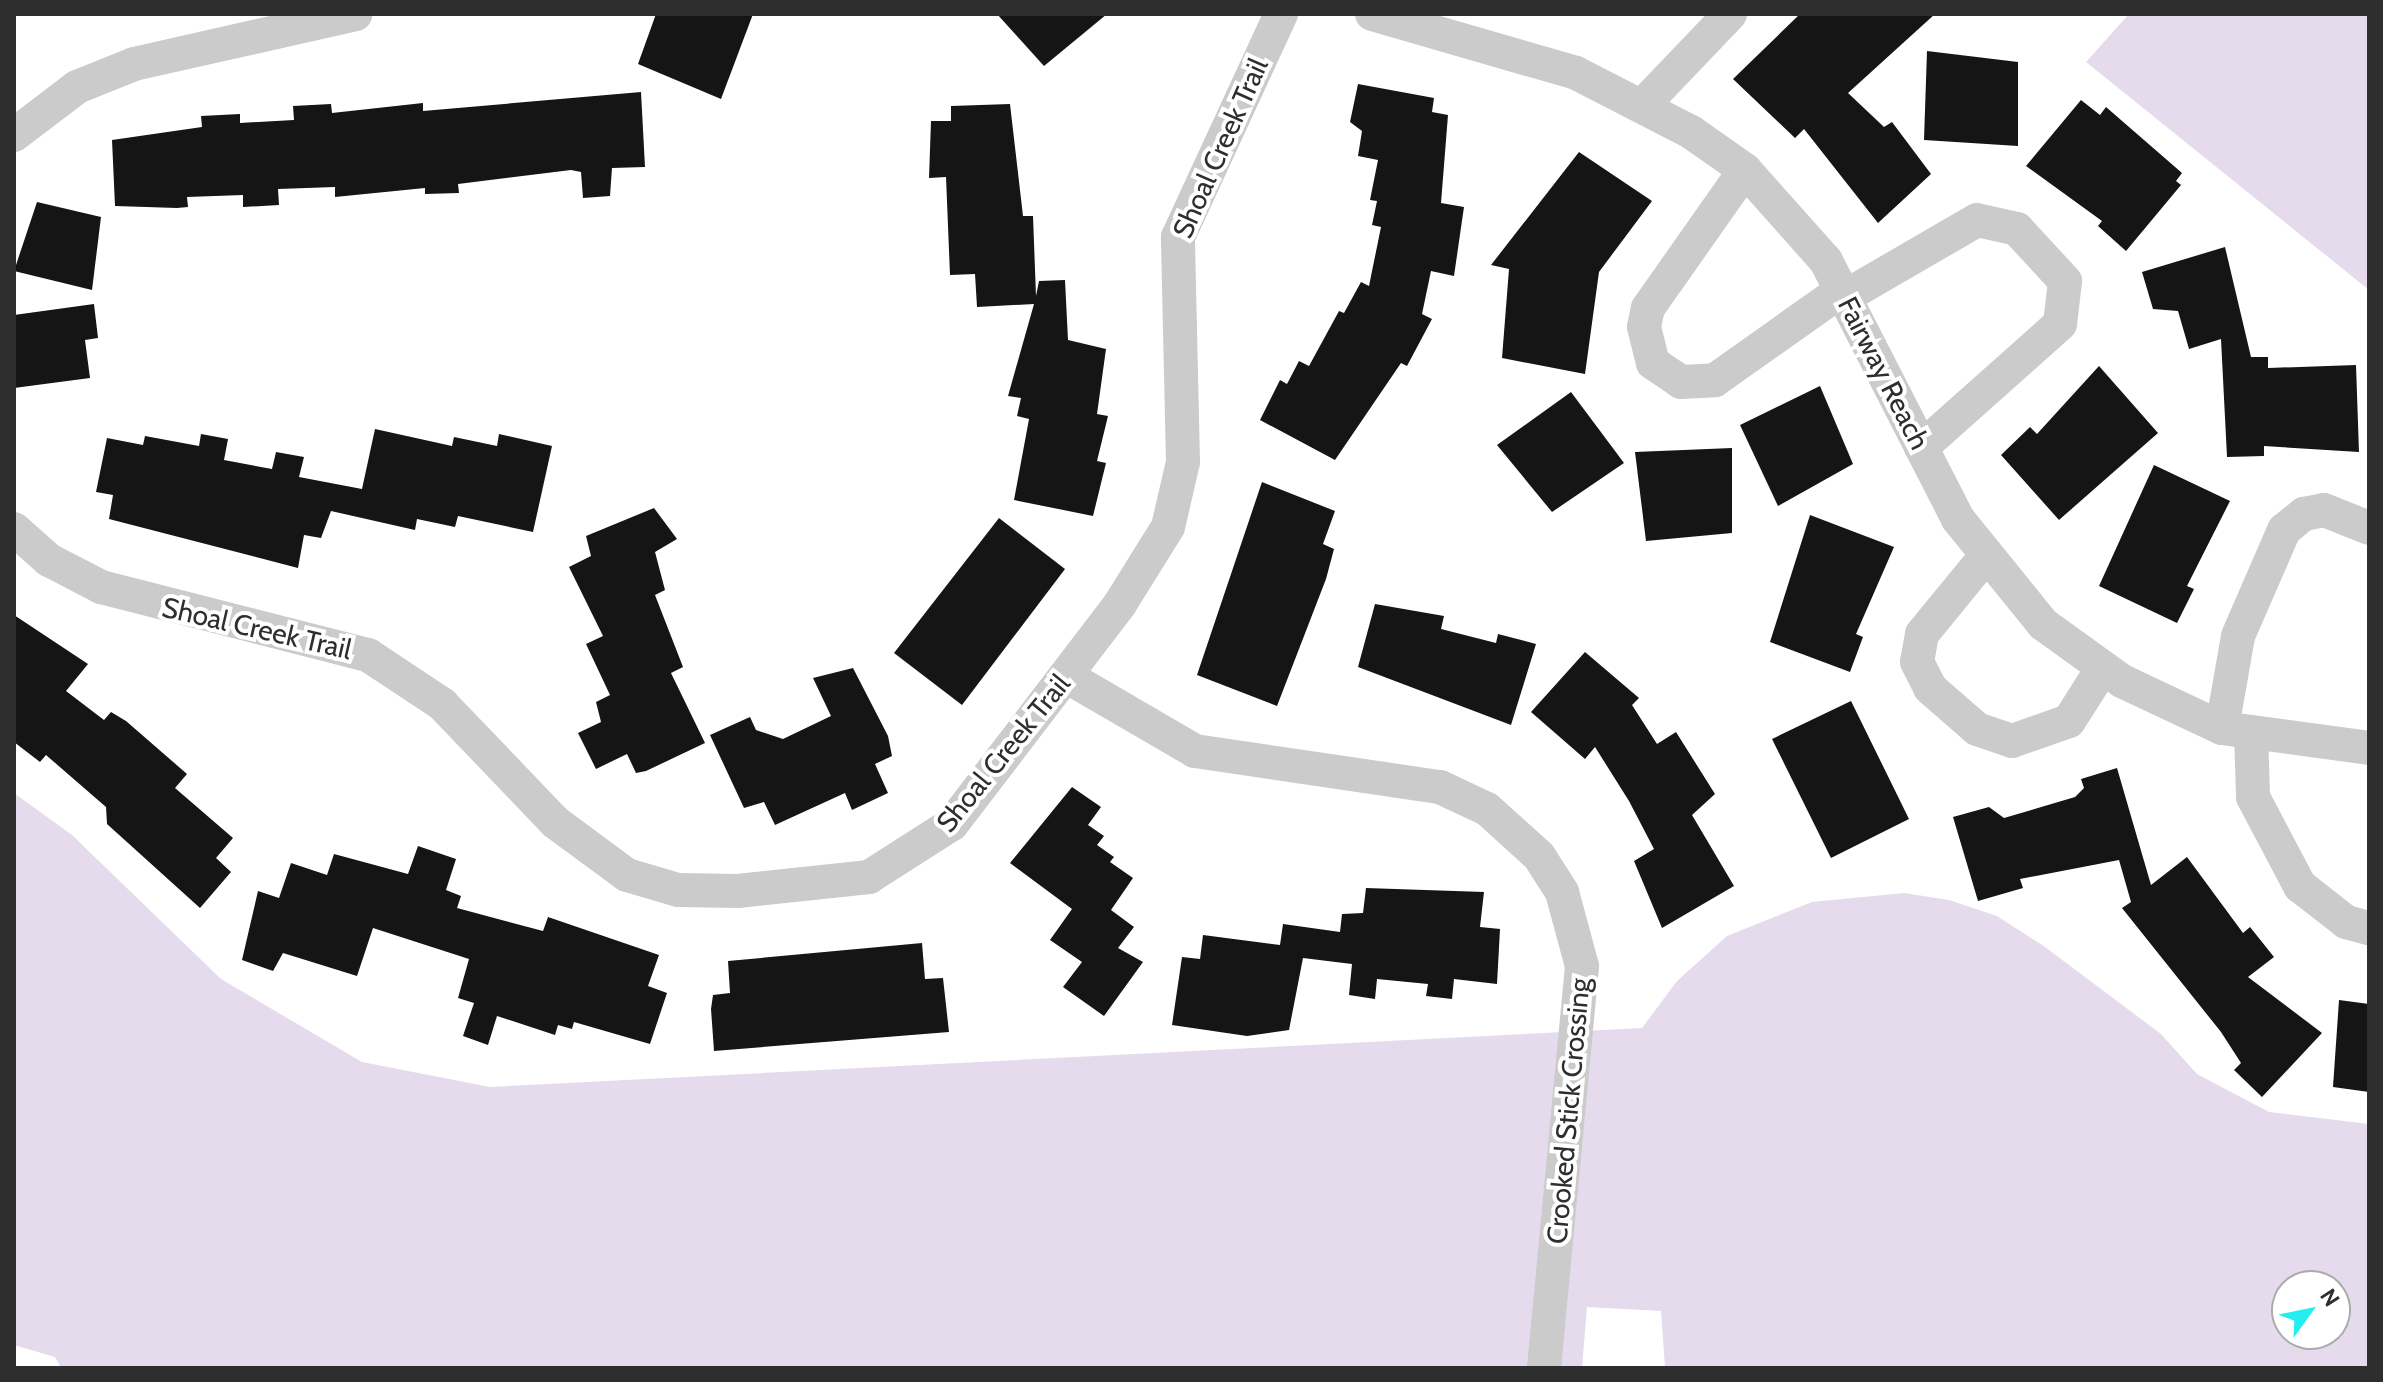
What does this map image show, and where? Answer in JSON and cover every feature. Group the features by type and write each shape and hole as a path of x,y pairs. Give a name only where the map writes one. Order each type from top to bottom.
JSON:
{"street":[{"path":"14,135 77,87 134,64 355,14"},
{"name":"Shoal Creek Trail","path":"14,529 49,560 101,587 368,655 442,704 599,861 678,890 829,886 889,868 952,824 1152,558 1176,503 1184,420 1178,237 1281,14"},
{"name":"Fairway Reach","path":"1372,14 1576,73 1643,105 1745,170 1807,236 1844,293 1921,448 1985,557 2043,624 2102,669 2236,730 2369,748"},
{"path":"1643,105 1730,14"},
{"path":"1745,170 1648,308 1644,327 1653,363 1681,382 1715,380 1844,293 1977,220 2017,229 2065,281 2060,324 1921,448"},
{"path":"2369,528 2324,510 2304,514 2284,530 2238,636 2236,730 2253,797 2300,886 2346,922 2369,928"},
{"path":"1985,557 1922,634 1917,662 1930,688 1977,729 2012,741 2069,721 2102,669"},
{"name":"Crooked Stick Crossing","path":"1066,676 1195,751 1440,787 1487,809 1539,856 1562,892 1582,966 1544,1368"}],"shaded area":[{"path":"2129,14 2369,14 2369,290 2086,62"},
{"path":"14,793 72,835 221,979 362,1062 490,1087 1642,1028 1677,981 1727,936 1812,902 1904,893 1949,900 1997,916 2045,947 2161,1034 2197,1074 2269,1112 2369,1124 2369,1368 1665,1368 1661,1311 1587,1307 1582,1368 61,1368 55,1357 14,1345"}],"building":[{"path":"656,14 753,14 721,99 638,64"},
{"path":"997,14 1107,14 1044,66"},
{"path":"1800,14 1935,14 1848,93 1884,127 1892,122 1931,174 1878,223 1804,129 1795,138 1733,79"},
{"path":"1927,51 2018,62 2018,146 1924,140"},
{"path":"1358,84 1434,98 1432,112 1448,115 1441,203 1464,207 1454,276 1431,271 1422,314 1432,319 1407,366 1401,363 1335,460 1260,420 1280,380 1287,384 1299,361 1309,366 1339,311 1344,313 1361,282 1369,286 1381,227 1372,225 1377,201 1370,200 1378,160 1358,156 1362,131 1350,122"},
{"path":"641,92 645,167 612,168 610,196 583,198 581,172 571,170 458,184 459,193 425,194 425,188 335,197 335,187 278,189 279,205 243,207 243,195 187,197 188,207 177,208 115,206 112,140 202,127 201,116 240,114 240,123 294,120 293,106 331,104 332,113 423,103 423,111"},
{"path":"2081,100 2100,115 2106,107 2182,173 2176,181 2181,185 2126,251 2098,226 2102,221 2026,166"},
{"path":"1010,104 1023,216 1033,216 1036,296 1039,281 1065,280 1068,340 1106,349 1097,414 1108,416 1097,461 1106,463 1093,516 1014,500 1029,419 1017,416 1021,398 1008,396 1034,304 977,307 975,274 950,275 946,177 929,178 931,121 951,121 951,106"},
{"path":"1579,152 1652,201 1599,272 1585,374 1502,358 1509,269 1491,265"},
{"path":"37,202 101,217 92,290 14,271"},
{"path":"2225,247 2251,357 2268,357 2268,368 2356,365 2359,452 2264,446 2264,456 2227,457 2221,339 2189,349 2178,311 2153,309 2142,272"},
{"path":"94,304 98,338 85,340 90,378 14,388 14,315"},
{"path":"2099,366 2158,433 2059,520 2001,455 2030,427 2037,434"},
{"path":"1820,386 1853,464 1778,506 1740,425"},
{"path":"1571,392 1624,463 1552,512 1497,445"},
{"path":"375,429 452,446 454,437 497,446 499,434 552,446 533,532 458,516 455,527 417,519 415,530 331,511 321,538 304,535 298,568 109,519 113,495 96,492 107,438 143,445 145,436 199,446 201,434 228,439 224,460 272,469 276,452 304,457 299,477 362,489"},
{"path":"1732,448 1732,533 1646,541 1635,452"},
{"path":"2154,465 2230,501 2187,586 2194,589 2177,623 2099,586"},
{"path":"1262,482 1335,511 1323,544 1334,549 1326,579 1277,706 1197,675"},
{"path":"654,508 677,539 655,552 665,590 655,595 683,667 671,673 705,743 646,771 636,773 627,754 596,769 578,733 601,722 596,702 610,695 586,644 603,636 569,567 591,556 586,536"},
{"path":"1810,515 1894,547 1856,634 1863,637 1850,672 1770,642"},
{"path":"999,518 1065,569 962,705 894,653"},
{"path":"1375,604 1444,616 1441,629 1496,643 1498,634 1536,644 1511,725 1358,667"},
{"path":"14,615 88,664 66,691 104,720 111,712 126,721 187,774 175,788 233,838 216,858 231,872 200,908 107,824 106,807 46,755 40,762 14,742"},
{"path":"1585,652 1639,698 1632,705 1657,744 1676,732 1715,794 1692,815 1734,886 1662,928 1634,861 1654,849 1629,801 1595,747 1585,759 1531,712"},
{"path":"853,668 888,736 892,756 875,764 888,793 852,810 845,793 775,825 764,802 744,808 710,735 750,717 756,730 783,739 831,716 813,678"},
{"path":"1851,701 1909,819 1831,858 1772,739"},
{"path":"2117,768 2151,885 2187,857 2243,933 2250,927 2274,957 2248,977 2322,1033 2262,1097 2234,1070 2241,1063 2221,1032 2122,908 2131,902 2119,860 2020,879 2023,888 1978,901 1953,817 1989,807 2004,818 2075,797 2084,788 2081,779"},
{"path":"1072,787 1101,807 1088,825 1104,836 1097,845 1114,857 1110,862 1133,878 1111,910 1134,927 1118,948 1143,962 1104,1016 1063,987 1082,962 1050,940 1072,909 1010,863"},
{"path":"418,846 456,859 446,890 461,896 457,908 543,931 548,917 659,955 648,986 667,993 650,1044 574,1022 572,1029 558,1025 555,1035 497,1016 488,1045 463,1036 474,1003 458,998 469,959 373,928 357,976 283,953 273,971 242,960 258,891 279,898 291,863 327,875 334,854 408,874"},
{"path":"1366,888 1484,892 1480,927 1500,929 1497,984 1454,979 1452,999 1426,996 1428,984 1377,979 1375,999 1349,995 1352,964 1303,958 1289,1030 1247,1036 1172,1025 1182,957 1200,959 1203,935 1280,945 1283,924 1340,932 1342,914 1363,913"},
{"path":"922,943 925,979 943,978 949,1032 714,1051 713,995 730,993 728,961"},
{"path":"2339,1000 2369,1004 2369,1092 2333,1087"}]}
